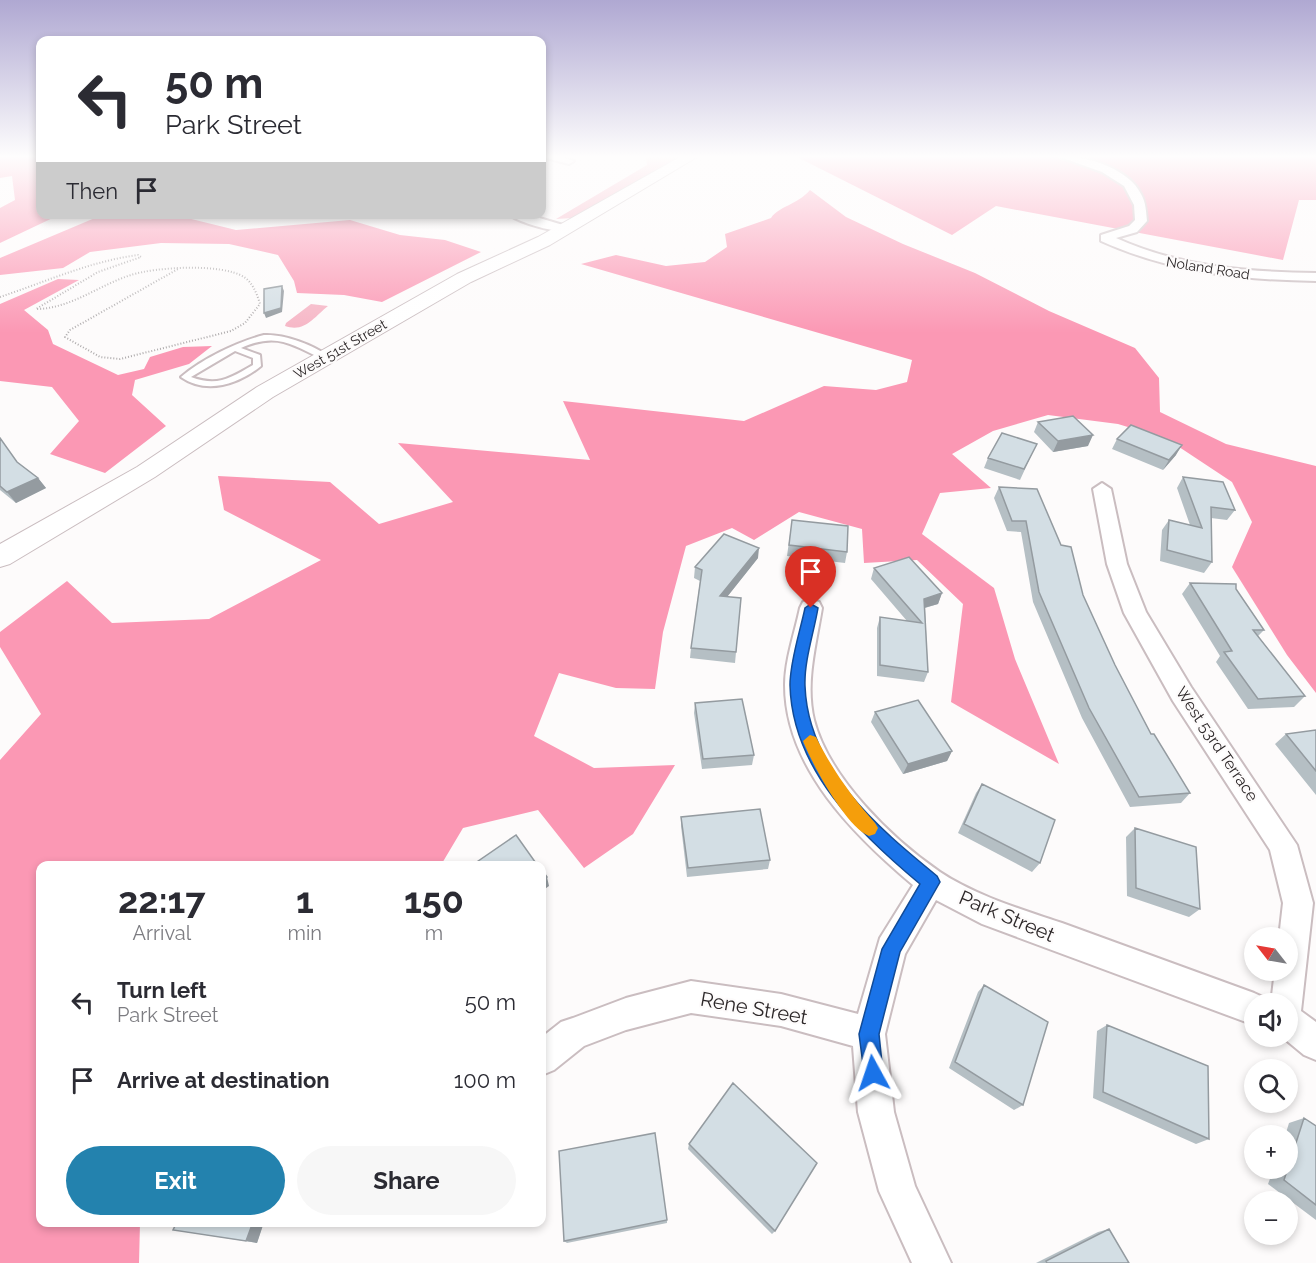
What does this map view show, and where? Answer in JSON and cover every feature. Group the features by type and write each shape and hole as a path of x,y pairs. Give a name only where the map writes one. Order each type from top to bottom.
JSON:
{"street":[{"name":"West 51st Street","path":"2,552 146,472 249,401 464,278 588,216"},
{"name":"Noland Road","path":"1140,216 1141,221 1133,229 1105,238 1144,256 1178,265 1245,276 1316,277"},
{"path":"527,219 544,225 567,228"},
{"path":"546,219 558,222 567,228"},
{"name":"West 53rd Terrace","path":"1102,489 1117,564 1136,613 1182,694 1283,845 1298,903 1288,993"},
{"name":"Park Street","path":"811,608 797,684 802,721 817,757 845,801 879,839 931,882 982,909 1244,1005"},
{"path":"931,882 891,949 869,1034 876,1112 898,1191 932,1263"},
{"name":"Rene Street","path":"546,1055 573,1034 626,1014 691,997 781,1010 869,1034"},
{"path":"1298,1029 1316,1043"}],"lane":[{"path":"237,349 257,357 257,366 228,382 206,386 185,377 221,357 237,349 258,339 273,337 326,357"}],"path":[{"path":"0,297 113,257 141,256 132,262 98,272 36,309 51,308 126,277 178,269 220,271 241,276 255,286 260,304 251,317 236,328 197,341 111,360 72,342 64,335 178,269"},
{"path":"197,341 208,342"}],"shaded area":[{"path":"0,216 36,216 36,219 51,219 0,243"},
{"path":"561,216 577,216 573,218 556,219"},
{"path":"773,216 845,216 903,244 975,273 1049,311 1135,348 1159,378 1160,412 1226,444 1316,466 1316,693 1287,655 1232,567 1252,522 1232,482 1167,439 1118,424 1048,415 993,431 952,454 991,488 940,493 922,534 994,588 1015,659 1059,764 951,702 963,604 917,560 864,563 862,529 799,512 754,540 732,528 686,546 663,632 655,689 616,688 559,673 534,736 594,768 675,765 633,834 584,868 538,810 463,828 443,861 36,861 36,1227 140,1227 139,1263 0,1263 0,760 41,714 0,647 0,632 67,581 112,623 209,619 321,560 224,510 218,476 330,482 379,524 453,502 398,443 590,460 563,401 744,421 824,386 876,390 907,382 912,360 581,264 616,255 666,266 705,262 727,247 725,234"},
{"path":"914,216 981,216 952,235"},
{"path":"1049,216 1295,216 1283,260"},
{"path":"93,219 191,219 236,230 350,220 400,235 445,240 481,252 382,302 344,295 297,293 294,281 278,255 229,244 161,243 90,252 63,268 0,275 0,258"},
{"path":"58,279 79,280 24,310 48,330 53,344 118,375 144,369 150,357 183,347 212,346 189,364 135,380 132,395 166,426 105,473 50,454 79,421 52,387 0,381 0,304"},
{"path":"311,304 328,306 304,326 292,328 285,326 286,323"}],"building":[{"path":"282,286 281,308 264,313 264,289"},
{"path":"1073,416 1093,435 1058,441 1038,422"},
{"path":"1131,425 1182,445 1169,460 1117,439"},
{"path":"1002,433 1037,444 1024,469 988,458"},
{"path":"0,438 17,462 38,478 7,492 0,486"},
{"path":"1183,477 1223,482 1235,510 1211,507 1212,562 1167,550 1169,520 1202,528"},
{"path":"999,487 1037,489 1061,545 1071,547 1083,595 1115,665 1151,734 1154,734 1190,793 1139,797 1089,708 1039,592 1026,521 1012,521"},
{"path":"792,520 848,526 847,552 789,545"},
{"path":"724,534 759,548 720,596 741,598 736,652 691,648 702,570 695,567"},
{"path":"909,557 942,593 924,599 928,672 880,665 880,617 922,623 874,568"},
{"path":"1190,583 1236,584 1236,589 1264,630 1253,630 1305,696 1258,699 1224,652 1232,651"},
{"path":"742,699 754,755 703,759 695,703"},
{"path":"918,700 952,751 908,764 875,712"},
{"path":"1316,730 1316,771 1286,734"},
{"path":"982,784 1055,820 1040,863 964,824"},
{"path":"760,809 770,860 688,868 681,817"},
{"path":"1135,828 1196,847 1200,909 1136,888"},
{"path":"516,835 534,861 478,861"},
{"path":"984,985 1048,1022 1023,1105 955,1062"},
{"path":"1107,1025 1208,1066 1209,1139 1103,1092"},
{"path":"733,1083 817,1163 775,1231 689,1144"},
{"path":"1304,1118 1316,1126 1316,1205 1284,1180 1298,1179 1298,1137"},
{"path":"655,1133 667,1220 564,1241 559,1151"},
{"path":"174,1227 251,1227 246,1241 173,1230"},
{"path":"1109,1229 1129,1263 1047,1263 1046,1261"}],"slow traffic":[{"path":"810,741 817,757 845,801 869,828"}],"route":[{"path":"811,608 797,684 802,721 817,757 845,801 879,839 931,882 891,949 869,1034 873,1073"}]}
